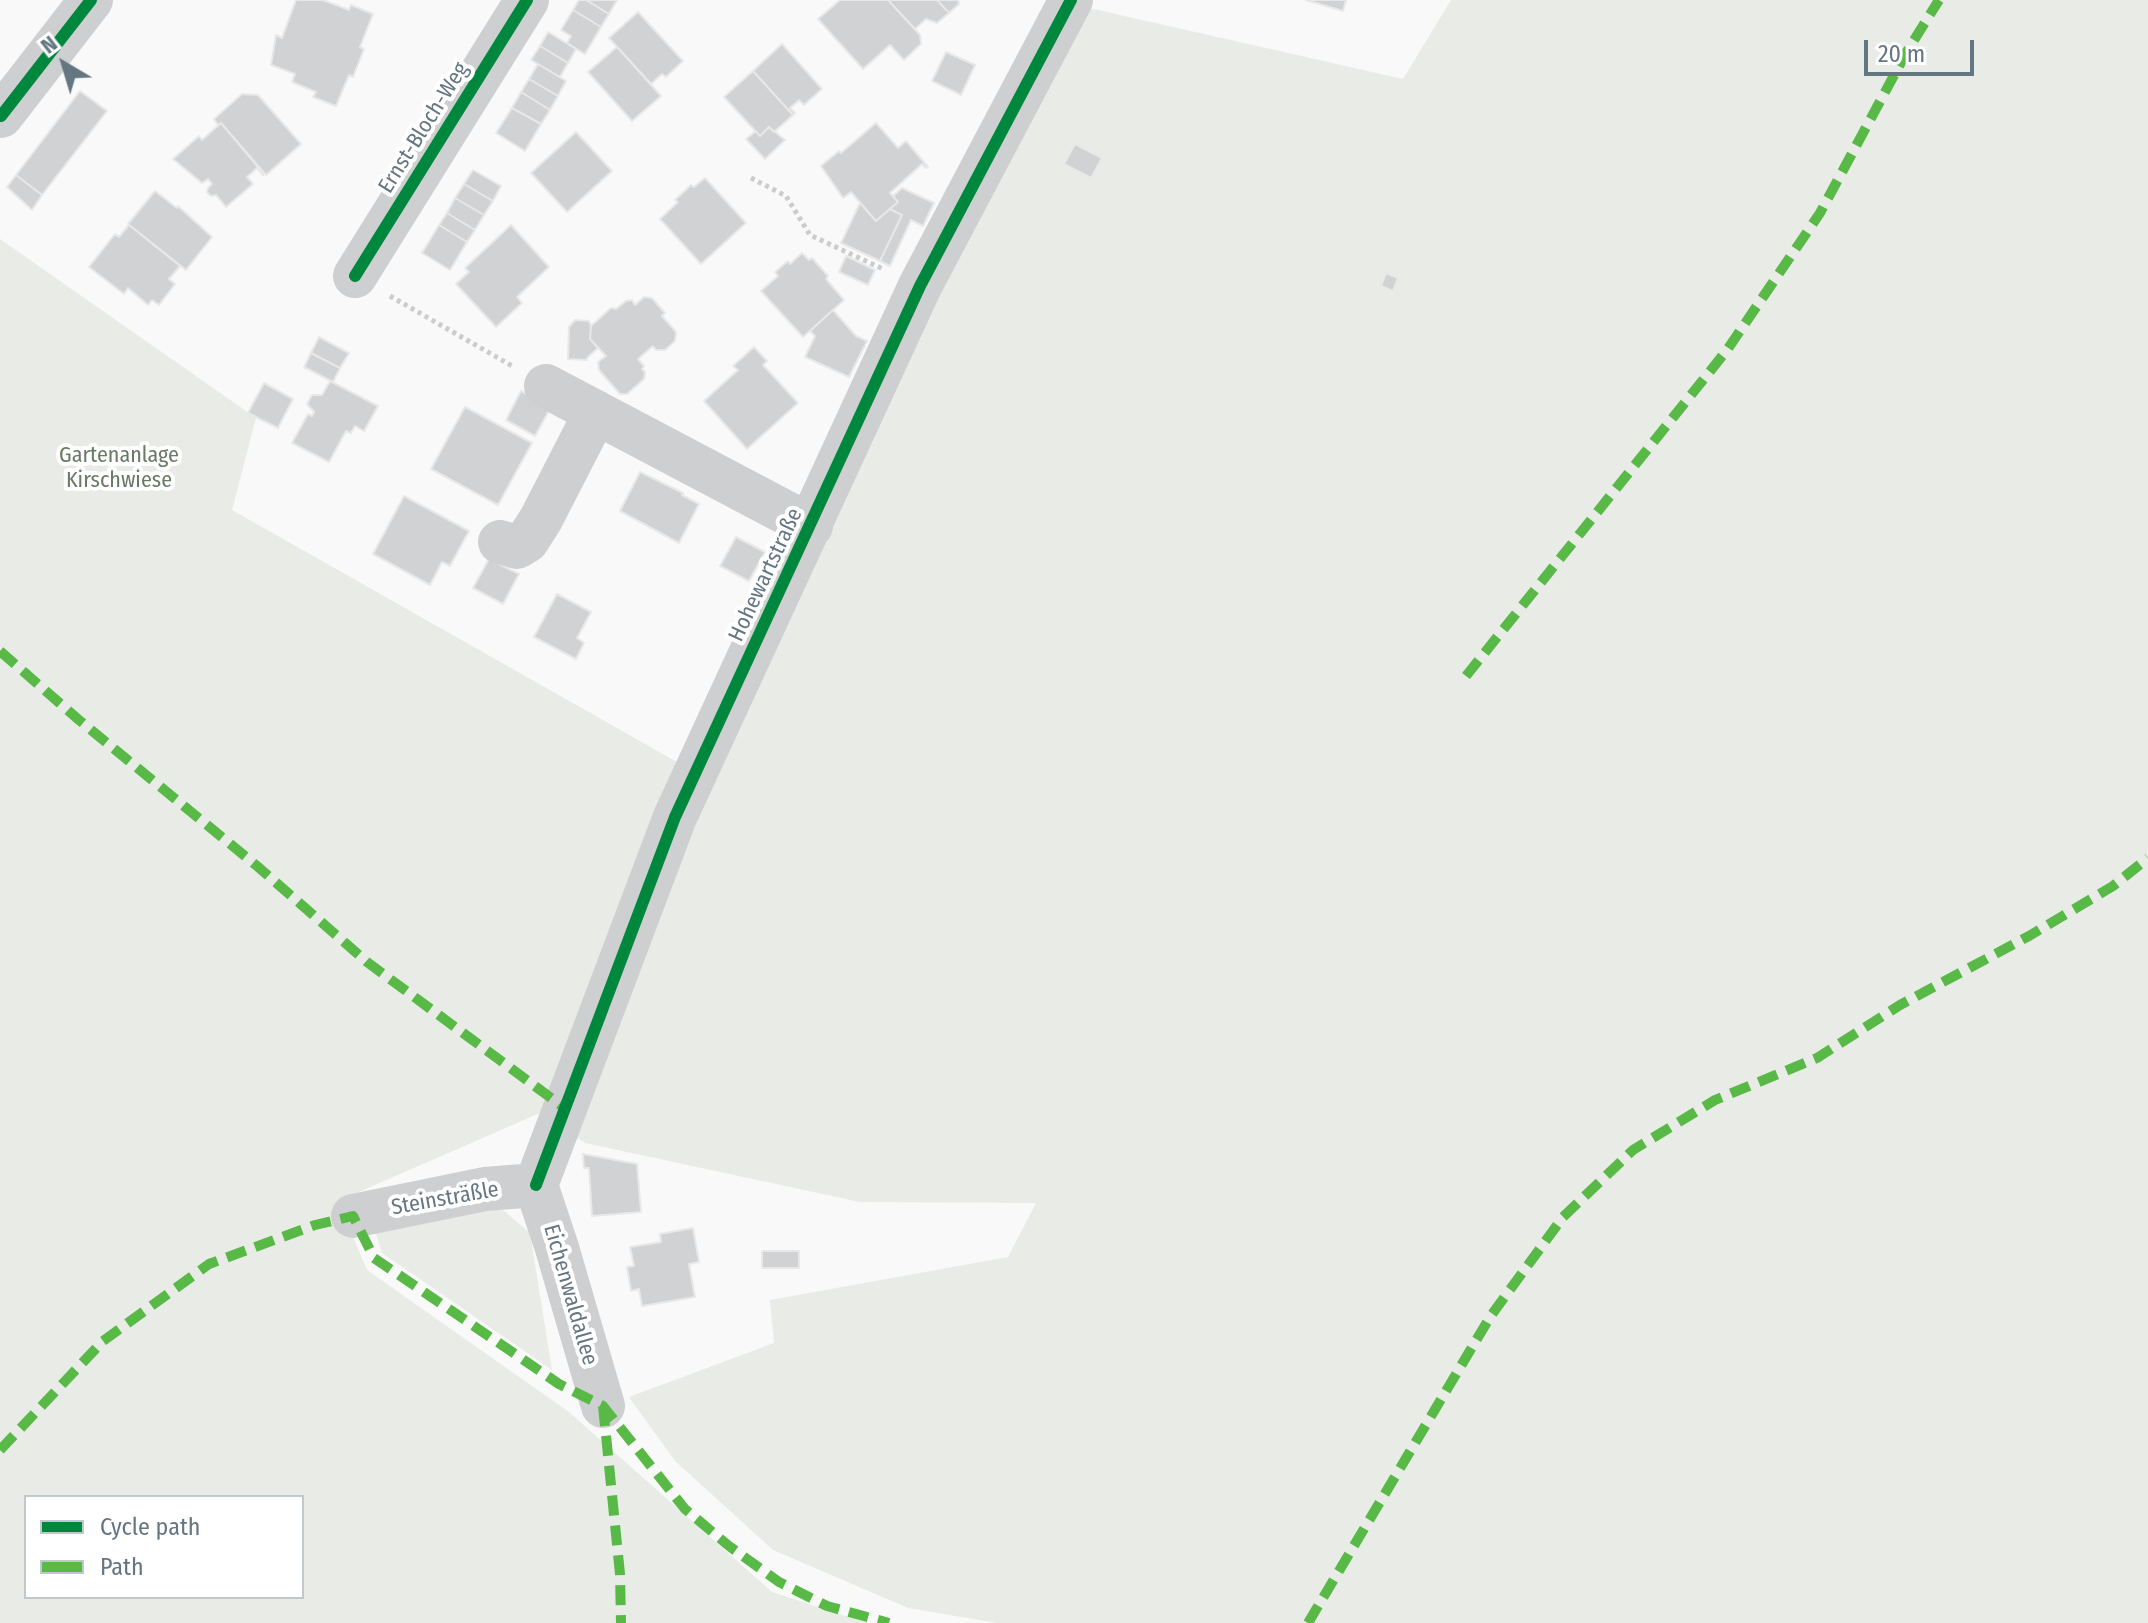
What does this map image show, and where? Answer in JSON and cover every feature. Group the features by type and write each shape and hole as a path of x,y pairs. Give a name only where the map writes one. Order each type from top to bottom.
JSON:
{"street":[{"path":"1,116 91,0"},
{"name":"Ernst-Bloch-Weg","path":"355,276 527,0"},
{"name":"Hohewartstraße","path":"536,1185 675,817 920,286 1071,0"},
{"name":"Hohewartstraße","path":"546,386 811,526"},
{"path":"500,542 517,547 527,541 596,412"},
{"name":"Steinsträßle","path":"353,1216 485,1189 536,1185"},
{"name":"Eichenwaldallee","path":"536,1185 603,1406"}],"path":[{"path":"751,178 786,196 810,235 920,286"},
{"path":"355,276 546,386"}],"green space":[{"name":"Gartenanlage Kirschwiese","path":"1451,0 2148,0 2148,1623 997,1623 908,1608 773,1550 675,1461 629,1397 774,1343 770,1300 1008,1257 1036,1203 860,1202 585,1143 540,1113 338,1201 367,1270 569,1412 772,1592 867,1623 0,1623 0,239 256,418 232,510 707,779 881,387 1089,8 1403,79"},
{"path":"465,1207 503,1210 530,1233 552,1370 382,1253 374,1227"}],"building":[{"path":"296,0 323,0 349,10 351,5 373,14 360,47 364,49 353,77 349,75 336,106 313,97 316,92 292,82 295,74 271,65 276,35 282,38"},
{"path":"579,0 586,0 609,14 601,27 573,10"},
{"path":"586,0 617,0 609,14"},
{"path":"840,0 888,0 920,35 921,44 904,60 890,45 863,69 818,19"},
{"path":"888,0 937,0 949,13 937,23 926,19 915,29"},
{"path":"937,0 958,0 959,4 949,13"},
{"path":"1306,0 1346,0 1343,11"},
{"path":"573,10 601,27 585,54 567,43 571,36 561,30"},
{"path":"638,12 683,61 666,77 662,74 651,84 609,38"},
{"path":"548,32 576,49 568,63 540,46"},
{"path":"782,44 822,89 804,105 799,100 790,108 795,113 793,115 753,71"},
{"path":"540,46 568,63 560,77 531,60"},
{"path":"617,47 661,96 632,121 588,72"},
{"path":"946,52 975,65 961,95 932,81"},
{"path":"538,64 566,81 558,96 529,79"},
{"path":"753,71 793,115 774,132 769,127 760,136 724,97"},
{"path":"529,79 558,96 550,110 521,92"},
{"path":"80,91 107,111 42,195 16,175"},
{"path":"521,92 550,110 541,124 512,108"},
{"path":"242,94 258,95 301,144 266,175 221,123 218,125 214,119"},
{"path":"512,108 541,124 525,151 496,133"},
{"path":"221,123 264,174 257,168 247,177 253,184 226,207 216,195 211,196 207,192 212,184 208,179 202,183 173,159 199,136 202,140"},
{"path":"876,123 898,148 906,141 928,167 922,164 890,193 898,202 876,221 851,192 843,198 821,166"},
{"path":"769,127 785,140 765,159 746,139 756,131 760,136"},
{"path":"576,132 612,171 567,212 531,173"},
{"path":"1075,144 1102,158 1091,178 1064,164"},
{"path":"473,170 501,186 493,201 464,184"},
{"path":"16,175 42,195 32,210 7,187"},
{"path":"705,178 746,223 701,264 660,219 691,185 694,187"},
{"path":"464,184 493,201 484,215 455,198"},
{"path":"902,188 934,203 923,226 911,220 890,266 880,261 902,215 890,209 898,202 893,196"},
{"path":"155,191 178,206 212,237 186,270 128,224"},
{"path":"455,198 484,215 475,230 447,213"},
{"path":"860,203 876,221 890,209 902,215 880,261 841,243"},
{"path":"447,213 475,230 467,242 439,225"},
{"path":"129,225 180,266 169,279 175,284 159,305 152,300 148,305 128,288 124,294 89,267 115,234 119,237"},
{"path":"439,225 467,242 450,270 422,253"},
{"path":"511,225 549,267 517,297 522,303 496,327 456,284 469,272 465,268"},
{"path":"802,253 809,260 812,258 844,300 803,337 761,291 778,276 775,272"},
{"path":"846,256 875,270 868,285 839,272"},
{"path":"1386,273 1398,278 1393,291 1381,286"},
{"path":"644,297 652,298 665,313 662,316 676,332 675,341 665,350 656,350 653,346 638,359 644,366 644,379 627,394 620,394 599,370 598,362 606,356 590,339 591,326 611,308 616,309 632,300 635,305"},
{"path":"833,310 856,336 867,341 849,377 805,357 815,336 810,331"},
{"path":"575,320 589,321 590,339 598,348 587,360 568,359 569,327"},
{"path":"319,337 349,353 340,368 311,353"},
{"path":"754,347 767,361 763,365 798,403 747,449 704,401 738,370 733,366"},
{"path":"311,353 340,368 333,382 304,367"},
{"path":"330,381 378,406 364,431 355,426 351,433 346,431 329,462 292,443 308,414 312,416 314,412 307,404 312,395 322,395"},
{"path":"264,383 293,399 278,428 248,413"},
{"path":"521,391 551,407 535,436 506,420"},
{"path":"465,407 532,443 498,505 431,469"},
{"path":"640,472 699,504 679,543 620,511"},
{"path":"404,496 469,531 450,566 442,562 430,585 373,554"},
{"path":"736,537 765,552 749,581 720,566"},
{"path":"489,559 519,574 503,604 473,588"},
{"path":"557,594 591,612 577,638 584,643 576,659 534,637"},
{"path":"583,1154 637,1164 641,1212 592,1216 589,1168 584,1168"},
{"path":"693,1228 699,1262 689,1264 695,1297 642,1306 639,1289 631,1291 627,1267 634,1266 630,1247 661,1242 660,1234"},
{"path":"762,1251 799,1251 799,1268 762,1268"}],"marked path":[{"path":"1466,676 1727,350 1820,213 1906,53 1939,0"},
{"path":"0,651 367,962 566,1109"},
{"path":"1308,1623 1490,1317 1563,1217 1633,1150 1715,1100 1817,1058 1900,1005 2029,936 2113,886 2148,858"},
{"path":"0,1450 103,1341 209,1264 315,1225 353,1216 374,1258 559,1384 603,1406 685,1509 729,1546 779,1582 827,1606 889,1623"},
{"path":"603,1406 620,1574 621,1623"}],"cycle path":[{"path":"1,116 91,0"},
{"path":"355,276 527,0"},
{"path":"536,1185 675,817 920,286 1071,0"}]}
